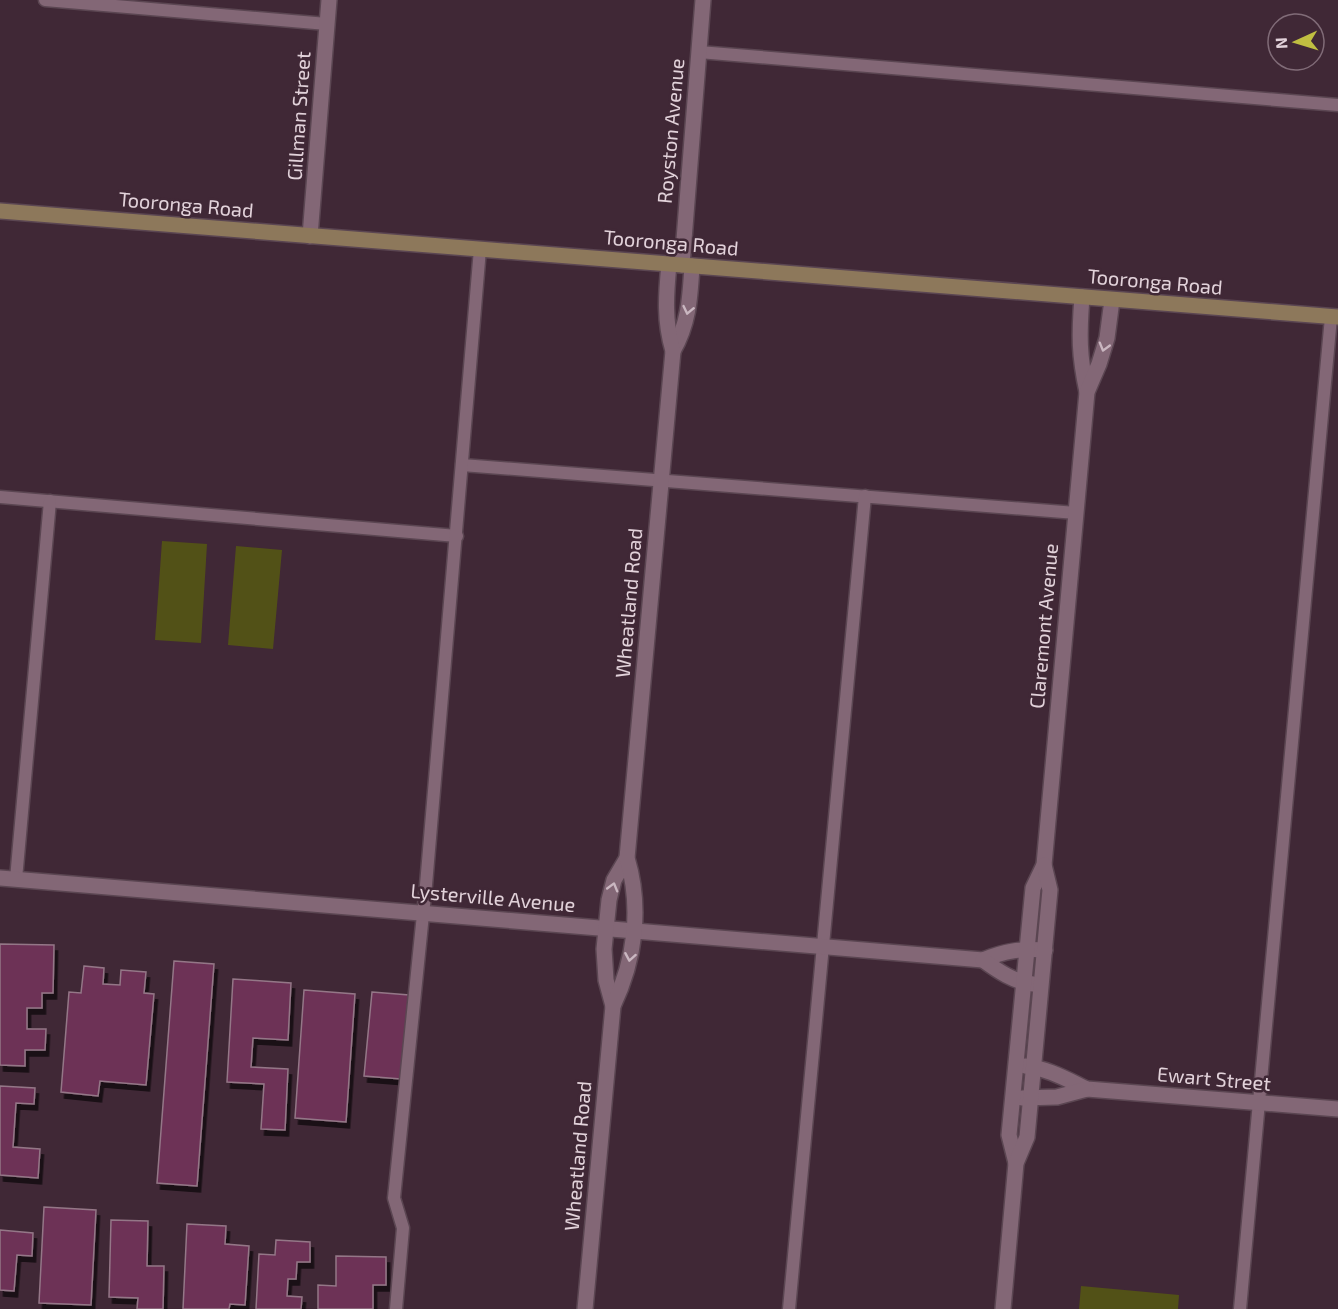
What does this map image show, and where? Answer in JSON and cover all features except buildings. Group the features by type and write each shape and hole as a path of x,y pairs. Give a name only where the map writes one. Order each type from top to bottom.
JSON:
{"main road":[{"name":"Tooronga Road","path":"0,211 1334,317"}],"street":[{"name":"Gillman Street","path":"310,236 329,0"},
{"name":"Royston Avenue","path":"681,265 703,0"},
{"name":"Wheatland Road","path":"673,351 684,332 690,300 681,265"},
{"name":"Wheatland Road","path":"585,1309 613,1006 624,983 630,960 633,931 635,903 633,880 627,858 673,351 667,331 666,298 681,265"},
{"name":"Claremont Avenue","path":"1082,297 1080,362 1088,392"},
{"name":"Claremont Avenue","path":"1003,1309 1016,1163 1027,1137 1045,950 1050,890 1044,865 1088,392 1107,338 1112,300"},
{"name":"Wheatland Road","path":"613,1006 606,980 604,958 606,929 614,879 627,858"},
{"name":"Claremont Avenue","path":"1016,1163 1009,1135 1033,888 1044,865"},
{"name":"Lysterville Avenue","path":"8,878 983,960 1002,952 1027,948 1045,950"},
{"name":"Lysterville Avenue","path":"983,960 1001,973 1024,983 1041,984"},
{"name":"Ewart Street","path":"1016,1065 1034,1066 1087,1089 1338,1109"},
{"name":"Ewart Street","path":"1013,1098 1057,1097 1087,1089"}],"lane":[{"path":"45,0 327,24"},
{"path":"699,52 1338,105"},
{"path":"396,1309 404,1228 394,1198 424,913 480,249"},
{"path":"1240,1309 1334,317"},
{"path":"462,465 1076,513"},
{"path":"0,496 456,536"},
{"path":"789,1309 866,496"},
{"path":"8,878 50,501"}],"shaded area":[{"path":"162,541 207,544 201,643 155,640"},
{"path":"236,546 282,550 273,649 228,645"},
{"path":"1081,1286 1179,1295 1178,1309 1079,1309"}]}
